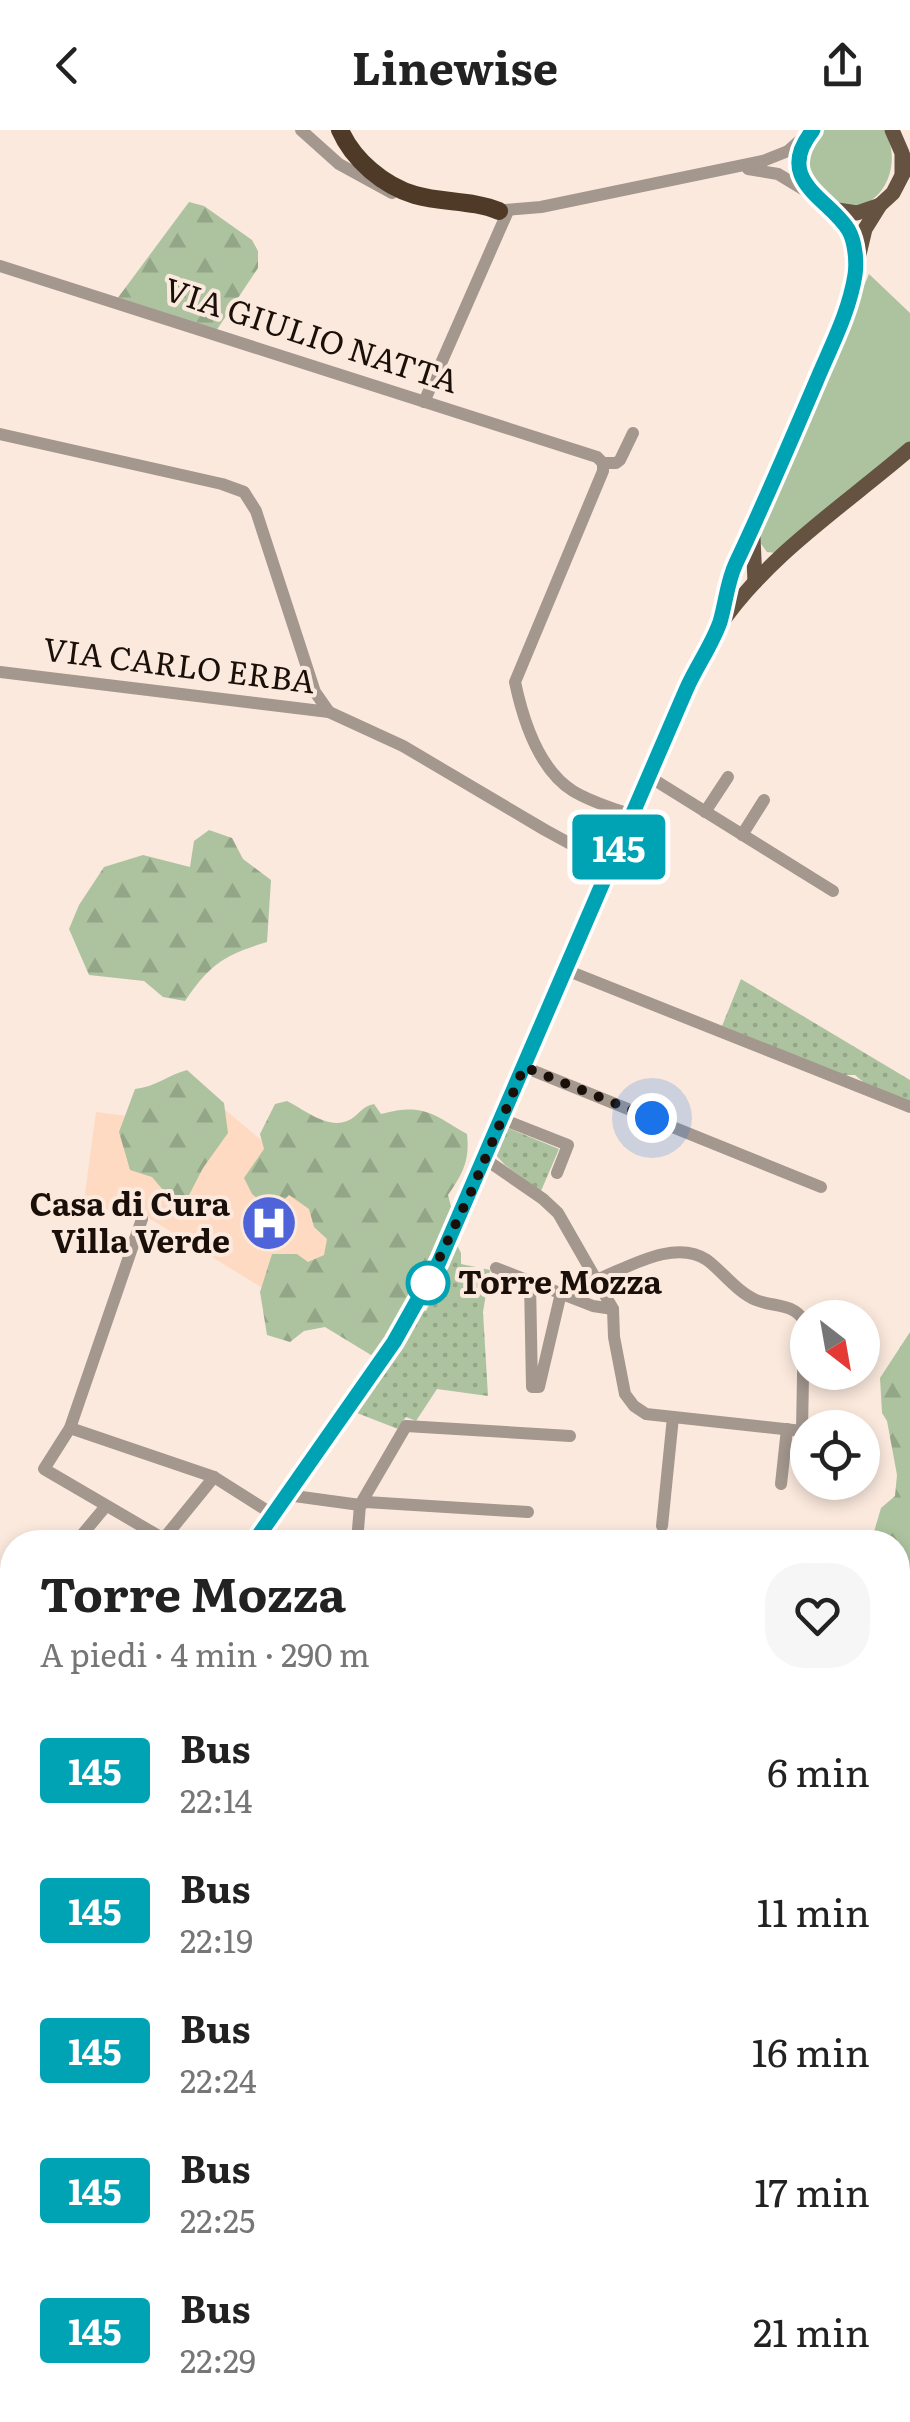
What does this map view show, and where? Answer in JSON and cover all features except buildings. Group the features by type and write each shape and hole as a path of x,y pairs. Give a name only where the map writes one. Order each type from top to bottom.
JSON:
{"highway":[{"path":"340,130 368,167 396,187 414,195 503,211"}],"main road":[{"path":"812,130 801,160 806,184 812,195 850,232 856,271"},
{"path":"892,130 902,153 901,177"},
{"path":"718,627 737,560 753,532 845,314 865,229 893,193 910,160"},
{"path":"827,207 857,213 880,205"},
{"path":"263,1530 414,1310 485,1159 648,776 718,627 755,582 784,555 906,458"},
{"path":"753,532 760,552 784,555"},
{"path":"753,532 755,582"},
{"path":"737,560 743,576 755,582"}],"street":[{"path":"301,130 339,164 411,200 458,210 503,211 726,170 776,157 812,130"},
{"path":"726,170 754,169 778,174 812,195"},
{"path":"424,402 503,211"},
{"name":"VIA GIULIO NATTA","path":"0,266 596,457 603,463"},
{"path":"632,433 620,460 603,463 515,682 537,748 553,773 574,792 632,815"},
{"path":"0,434 244,492 256,511 315,692 330,712"},
{"name":"VIA CARLO ERBA","path":"0,672 330,712 404,746 612,866"},
{"path":"648,776 833,891"},
{"path":"706,812 728,777"},
{"path":"742,835 764,800"},
{"path":"566,970 910,1108"},
{"path":"524,1067 821,1187"},
{"path":"502,1119 568,1145 556,1173"},
{"path":"485,1159 558,1213 612,1309 626,1394 634,1406 646,1414 802,1431 804,1321 793,1309 754,1299 704,1258 690,1253 675,1252 596,1280"},
{"path":"142,1220 70,1428 44,1470 146,1530"},
{"path":"496,1268 594,1306 612,1309"},
{"path":"530,1282 532,1387 540,1386 561,1293"},
{"path":"662,1526 673,1417"},
{"path":"357,1530 360,1505 406,1426 570,1436"},
{"path":"70,1428 214,1477 274,1515"},
{"path":"781,1484 787,1429"},
{"path":"173,1530 214,1477"},
{"path":"287,1496 360,1505 366,1502 528,1512"},
{"path":"86,1530 106,1506"}],"shaded area":[{"name":"Casa di Cura Villa Verde","path":"204,1092 267,1145 336,1185 376,1358 139,1212 136,1219 84,1201 96,1112 166,1121"}],"green space":[{"path":"820,130 884,130 892,164 880,193 854,206 839,203 814,184 806,162"},
{"path":"189,202 204,206 252,240 258,251 258,268 216,331 117,299"},
{"path":"869,274 910,313 910,443 775,553 767,552 759,541 760,530"},
{"path":"209,830 232,838 243,859 271,880 267,942 219,962 185,1001 163,997 144,981 89,975 69,929 79,905 104,867 143,855 190,867 194,841"},
{"path":"741,979 910,1080 910,1103 868,1086 855,1075 842,1075 722,1026"},
{"path":"187,1070 224,1103 228,1133 186,1201 174,1203 152,1177 130,1170 119,1132 135,1089"},
{"path":"287,1101 332,1123 347,1121 374,1104 381,1114 417,1110 467,1134 464,1166 448,1195 453,1214 419,1287 376,1358 325,1327 304,1331 290,1342 267,1335 260,1292 272,1254 297,1254 308,1262 324,1255 327,1239 314,1227 309,1209 289,1195 279,1205 266,1206 252,1194 244,1178 264,1149 260,1134 275,1104"},
{"path":"508,1128 559,1149 541,1191 495,1154"},
{"path":"457,1245 461,1264 490,1270 483,1312 488,1396 437,1389 416,1421 406,1417 398,1429 357,1413 421,1310 426,1311"},
{"path":"910,1332 910,1530 875,1530 881,1508 895,1496 897,1475 882,1413 880,1378"}],"bus line":[{"name":"145","path":"262,1530 394,1342 439,1262 648,776 718,627 732,573 845,314 856,271 853,240 842,220 812,195 806,184 801,160 813,130"}],"place":[{"name":"Casa di Cura Villa Verde","path":"269,1223"},
{"name":"Torre Mozza","path":"428,1283"}],"route":[{"path":"428,1283 426,1286 524,1067 652,1118"}]}
